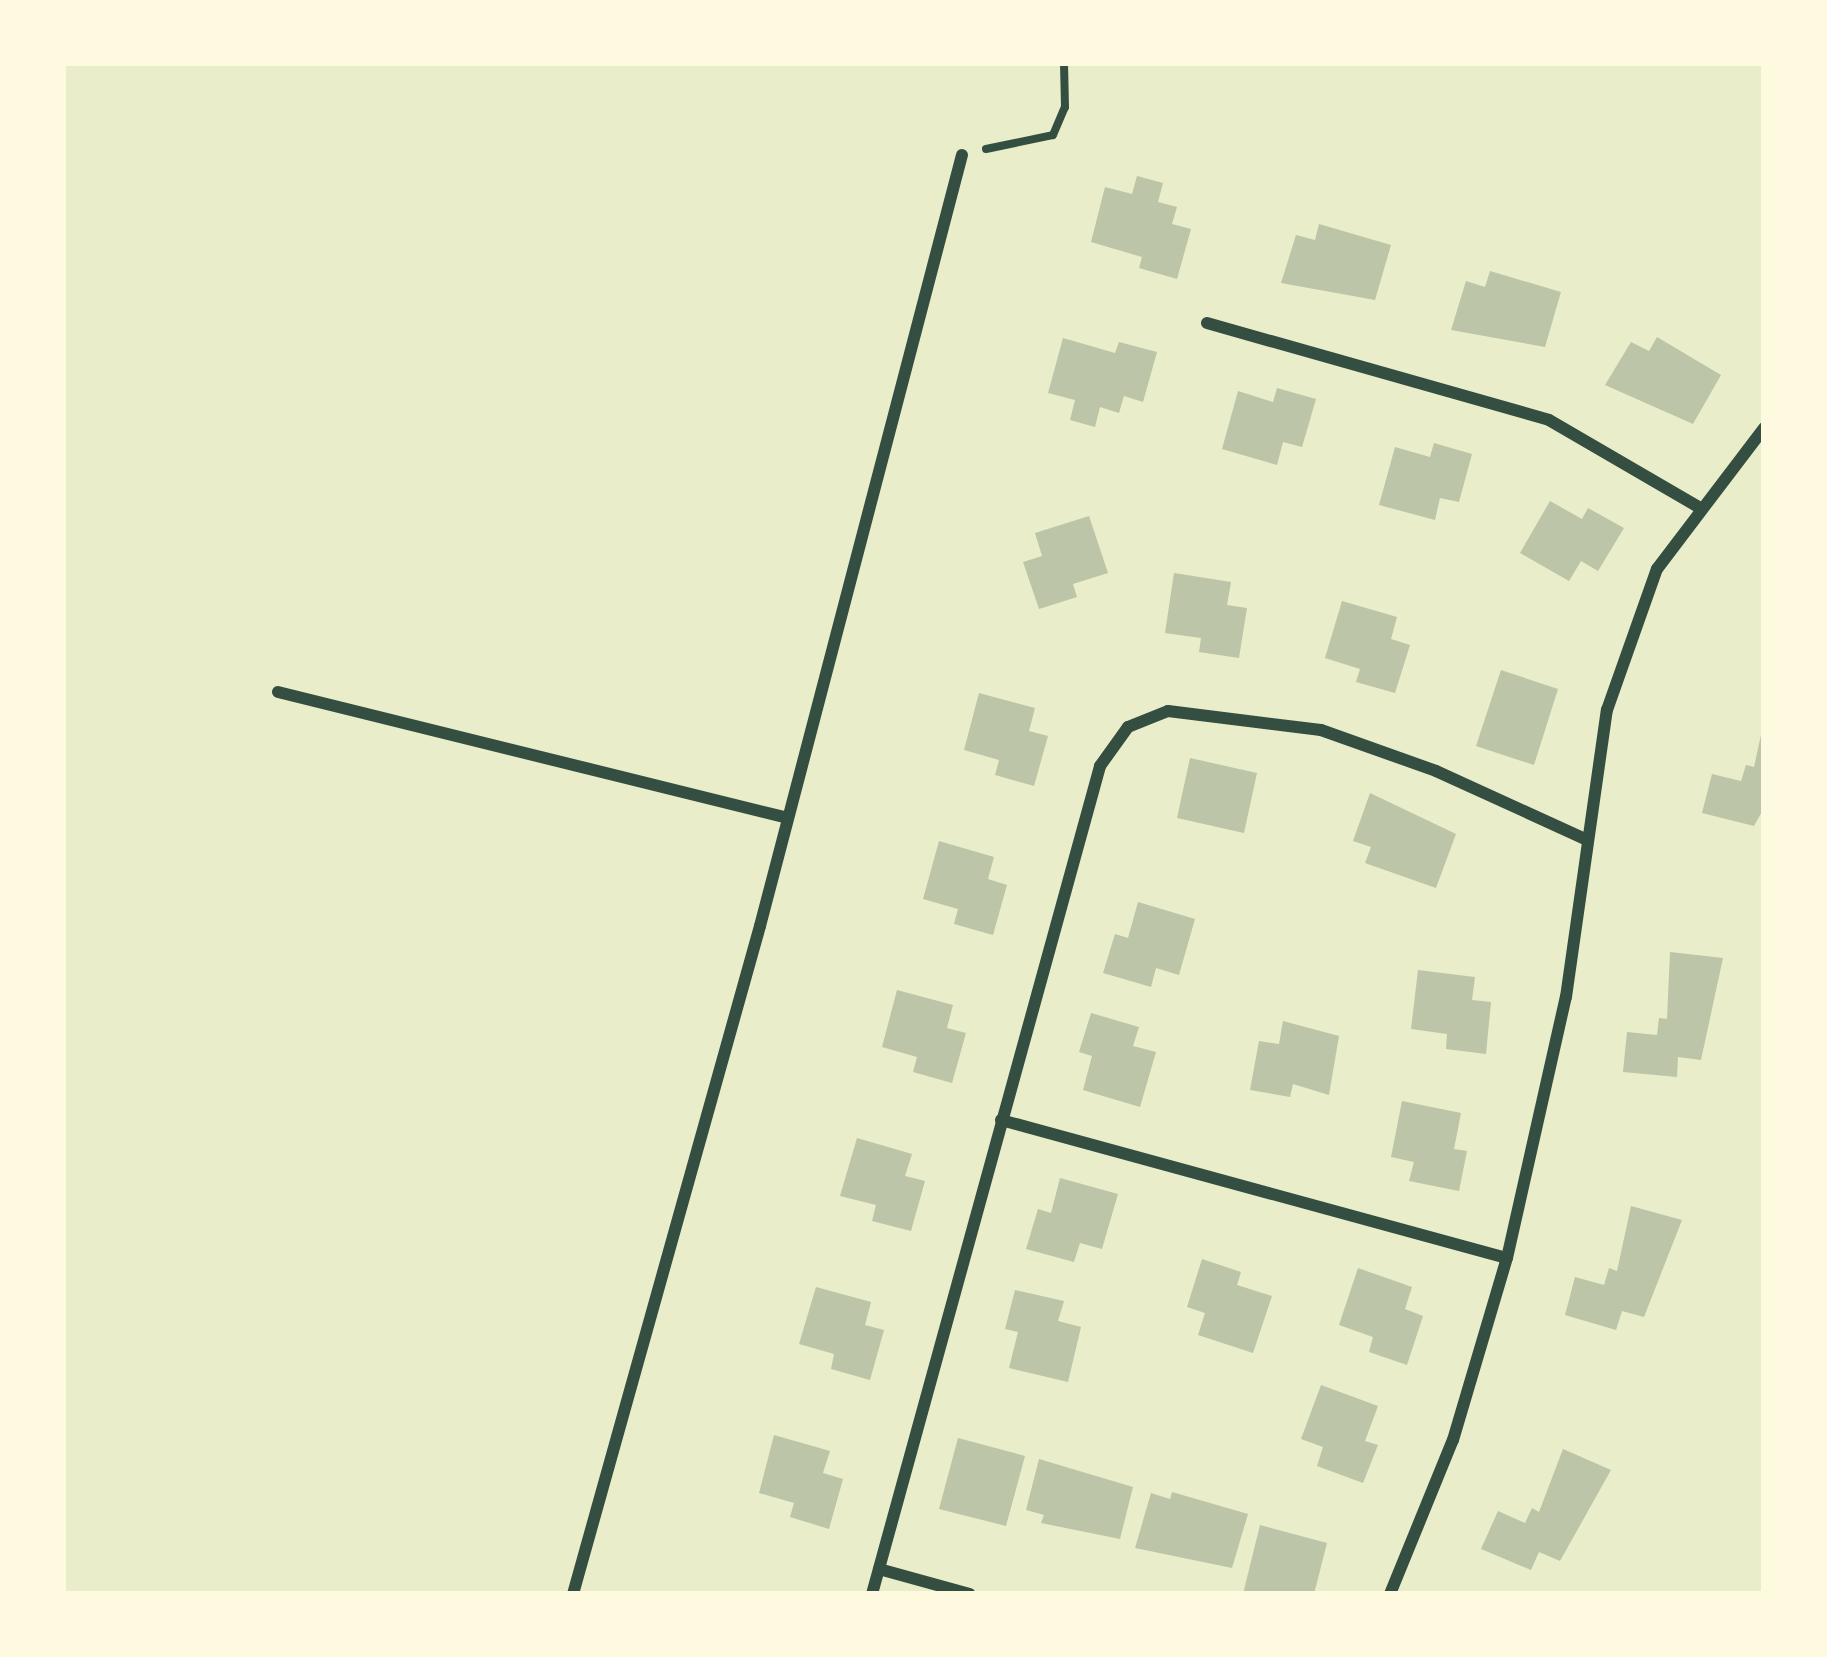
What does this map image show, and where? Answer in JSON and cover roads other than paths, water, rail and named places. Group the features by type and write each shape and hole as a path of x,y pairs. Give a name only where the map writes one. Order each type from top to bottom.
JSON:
{"street":[{"path":"573,1594 788,818 962,155"},
{"path":"1207,323 1549,420 1700,508"},
{"path":"1390,1594 1454,1440 1507,1258 1566,997 1583,838 1607,710 1650,589 1700,508 1764,428"},
{"path":"278,692 788,818"},
{"path":"872,1594 1100,766 1144,717 1168,711 1321,730 1436,770 1583,838"},
{"path":"1001,1120 1507,1258"},
{"path":"879,1569 970,1594"}]}
